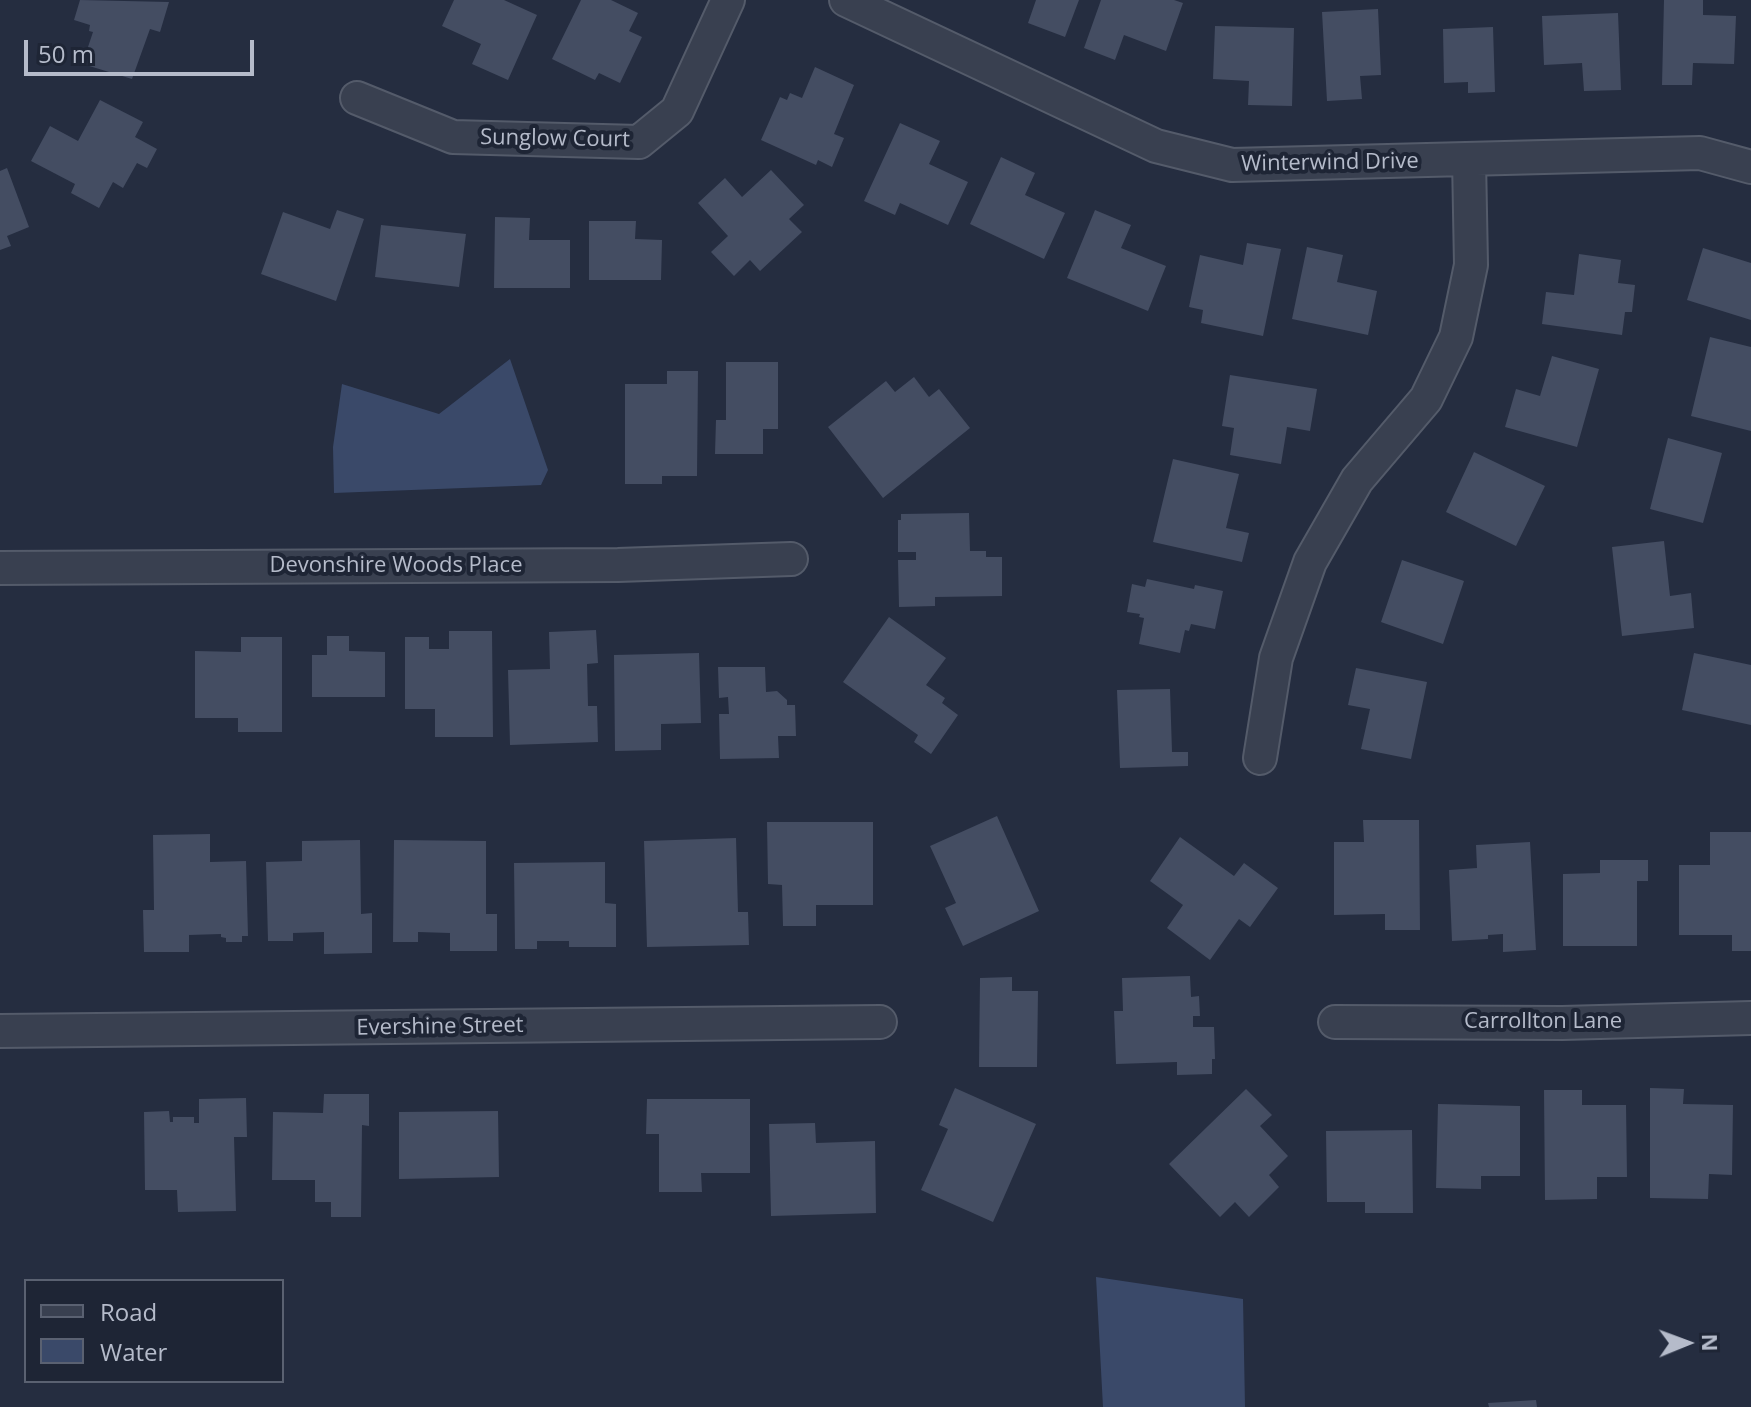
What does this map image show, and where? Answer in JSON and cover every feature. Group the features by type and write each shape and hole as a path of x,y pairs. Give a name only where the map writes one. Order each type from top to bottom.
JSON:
{"street":[{"name":"Sunglow Court","path":"357,98 453,137 639,142 677,111 728,0"},
{"name":"Winterwind Drive","path":"846,0 1156,146 1232,165 1700,153 1751,167"},
{"path":"1260,758 1276,658 1310,562 1357,480 1426,399 1456,337 1471,265 1469,159"},
{"name":"Devonshire Woods Place","path":"0,568 602,565 791,559"},
{"name":"Carrollton Lane","path":"1335,1022 1562,1023 1751,1018"},
{"name":"Evershine Street","path":"0,1031 880,1022"}],"water":[{"path":"510,359 548,470 541,485 334,493 333,447 342,384 439,414"},
{"path":"1096,1277 1243,1299 1245,1407 1103,1407"}],"building":[{"path":"80,0 169,2 160,32 150,29 132,79 86,65 93,32 89,31 90,25 74,20"},
{"path":"454,0 504,0 537,15 508,80 472,64 481,44 442,26"},
{"path":"581,0 611,0 638,13 629,31 642,37 620,83 599,73 595,80 552,59"},
{"path":"1036,0 1079,0 1065,37 1028,23"},
{"path":"1101,0 1174,0 1183,3 1166,51 1124,35 1115,60 1084,48"},
{"path":"1664,0 1703,0 1703,15 1736,16 1734,64 1693,63 1692,85 1662,85"},
{"path":"1378,9 1381,75 1360,76 1362,99 1327,101 1322,12"},
{"path":"1618,13 1621,90 1584,91 1582,63 1544,65 1542,16"},
{"path":"1215,26 1294,28 1292,106 1248,105 1249,81 1213,79"},
{"path":"1493,27 1495,92 1468,93 1468,82 1444,83 1443,29"},
{"path":"815,67 854,85 834,134 844,138 832,167 818,160 816,165 761,140 780,97 787,100 790,93 802,98"},
{"path":"100,100 143,122 135,137 157,149 147,168 137,163 123,188 113,182 99,208 71,193 75,184 31,161 50,126 78,141"},
{"path":"900,123 940,141 929,164 968,182 948,225 900,203 895,215 864,201"},
{"path":"1001,157 1035,173 1025,195 1065,213 1044,259 970,224"},
{"path":"7,168 29,227 7,236 11,246 0,250 0,171"},
{"path":"771,170 804,205 789,219 802,232 760,271 750,260 734,276 711,252 728,236 698,203 725,178 742,197"},
{"path":"337,210 364,219 336,301 261,274 283,212 330,229"},
{"path":"1095,210 1131,225 1121,248 1166,266 1148,311 1067,278"},
{"path":"495,217 530,218 529,240 570,240 570,288 494,288"},
{"path":"589,221 636,221 635,239 662,240 661,280 589,280"},
{"path":"381,225 466,234 459,287 375,277"},
{"path":"1247,243 1281,249 1263,336 1201,323 1203,310 1189,307 1200,255 1243,265"},
{"path":"1307,247 1343,255 1337,282 1377,291 1368,335 1292,319"},
{"path":"1703,248 1751,263 1751,320 1687,300"},
{"path":"1579,254 1621,260 1618,283 1635,285 1632,312 1625,312 1622,335 1542,324 1546,292 1574,295"},
{"path":"1710,337 1751,347 1751,431 1691,416"},
{"path":"1552,356 1599,369 1577,447 1505,427 1516,389 1540,396"},
{"path":"726,362 778,362 778,429 763,429 763,454 715,454 716,420 726,420"},
{"path":"667,371 698,371 697,476 662,476 662,484 625,484 625,384 667,384"},
{"path":"1230,375 1317,389 1310,431 1287,427 1281,464 1230,455 1234,428 1222,426"},
{"path":"914,377 929,397 939,389 970,428 883,498 828,427 886,381 895,392"},
{"path":"1668,438 1722,453 1703,523 1650,509"},
{"path":"1474,452 1545,486 1516,546 1446,512"},
{"path":"1173,459 1239,474 1226,528 1249,533 1242,562 1153,542"},
{"path":"969,513 970,551 986,551 986,557 1002,557 1002,596 935,597 935,606 899,607 898,560 916,560 916,552 898,552 898,520 901,520 901,514"},
{"path":"1664,541 1670,596 1691,593 1694,628 1622,636 1612,547"},
{"path":"1402,560 1464,581 1443,644 1381,622"},
{"path":"1147,579 1194,589 1195,585 1223,591 1215,629 1191,624 1189,631 1185,630 1180,653 1139,644 1144,618 1139,617 1140,614 1127,612 1132,584 1145,587"},
{"path":"889,617 946,658 926,685 945,698 942,703 958,715 931,754 914,742 918,735 843,682"},
{"path":"596,630 598,663 587,664 588,706 597,706 598,742 510,745 508,670 550,669 549,632"},
{"path":"449,631 492,631 493,737 435,737 435,709 405,709 405,637 429,637 429,649 449,649"},
{"path":"327,636 349,636 349,651 385,652 385,697 312,697 312,655 327,655"},
{"path":"241,637 282,637 282,732 238,732 238,718 195,718 195,651 241,652"},
{"path":"699,653 701,723 661,724 661,750 615,751 614,655"},
{"path":"1694,653 1751,665 1751,725 1682,710"},
{"path":"718,667 765,667 766,692 777,691 787,700 787,705 795,705 796,736 778,736 779,758 720,759 719,714 729,714 728,697 719,698"},
{"path":"1356,668 1427,682 1411,759 1361,749 1370,709 1348,705"},
{"path":"1170,689 1172,752 1188,752 1188,766 1120,768 1117,690"},
{"path":"997,816 1039,911 963,946 945,908 956,903 930,846"},
{"path":"1363,820 1419,820 1420,930 1385,930 1385,914 1334,915 1334,842 1364,842"},
{"path":"767,822 873,822 873,905 816,905 816,926 783,926 782,885 768,884"},
{"path":"1710,832 1751,832 1751,951 1732,951 1732,935 1679,935 1679,865 1710,865"},
{"path":"210,834 210,862 246,861 248,936 242,936 242,942 226,942 221,934 189,935 189,952 144,952 143,910 154,910 153,835"},
{"path":"1180,837 1234,876 1244,863 1278,888 1250,927 1239,919 1210,960 1167,928 1183,905 1150,881"},
{"path":"736,838 738,912 748,912 749,945 647,947 644,841"},
{"path":"360,840 361,914 372,913 372,953 324,954 324,932 293,933 293,941 268,941 266,862 302,861 302,841"},
{"path":"394,840 486,841 486,914 497,914 497,951 450,951 450,933 418,932 418,942 393,942"},
{"path":"1530,842 1536,950 1503,952 1503,934 1488,935 1488,939 1452,941 1449,870 1477,868 1476,845"},
{"path":"1600,860 1648,860 1648,881 1637,881 1637,946 1563,946 1563,874 1600,873"},
{"path":"605,862 605,903 616,904 616,947 569,947 569,941 537,941 537,949 515,949 514,863"},
{"path":"1190,976 1191,997 1199,996 1200,1016 1193,1016 1193,1027 1214,1027 1212,1074 1177,1075 1177,1062 1116,1064 1114,1011 1123,1011 1122,978"},
{"path":"1012,977 1012,991 1038,991 1037,1067 979,1067 980,978"},
{"path":"955,1088 1036,1124 993,1222 921,1190 948,1129 939,1125"},
{"path":"1650,1088 1684,1089 1683,1104 1733,1105 1732,1175 1709,1174 1708,1199 1650,1198"},
{"path":"1246,1089 1272,1115 1260,1126 1288,1156 1269,1175 1279,1187 1249,1217 1235,1202 1220,1217 1169,1164"},
{"path":"1544,1090 1582,1090 1582,1105 1626,1105 1627,1177 1597,1177 1597,1199 1545,1200"},
{"path":"324,1094 369,1094 369,1126 362,1125 361,1217 331,1217 331,1202 315,1202 315,1180 272,1180 273,1112 323,1113"},
{"path":"246,1098 247,1137 234,1137 236,1211 178,1212 177,1190 145,1190 144,1112 169,1111 170,1122 173,1122 173,1117 194,1117 194,1123 199,1123 199,1099"},
{"path":"647,1099 750,1099 750,1173 701,1173 702,1192 659,1192 659,1134 646,1134"},
{"path":"1438,1104 1520,1106 1520,1176 1481,1176 1481,1189 1436,1188"},
{"path":"498,1111 499,1177 399,1179 399,1112"},
{"path":"815,1123 816,1143 875,1141 876,1213 771,1216 769,1124"},
{"path":"1412,1130 1413,1213 1365,1213 1365,1202 1327,1202 1326,1131"},
{"path":"1536,1400 1537,1407 1489,1407 1488,1403"}]}
